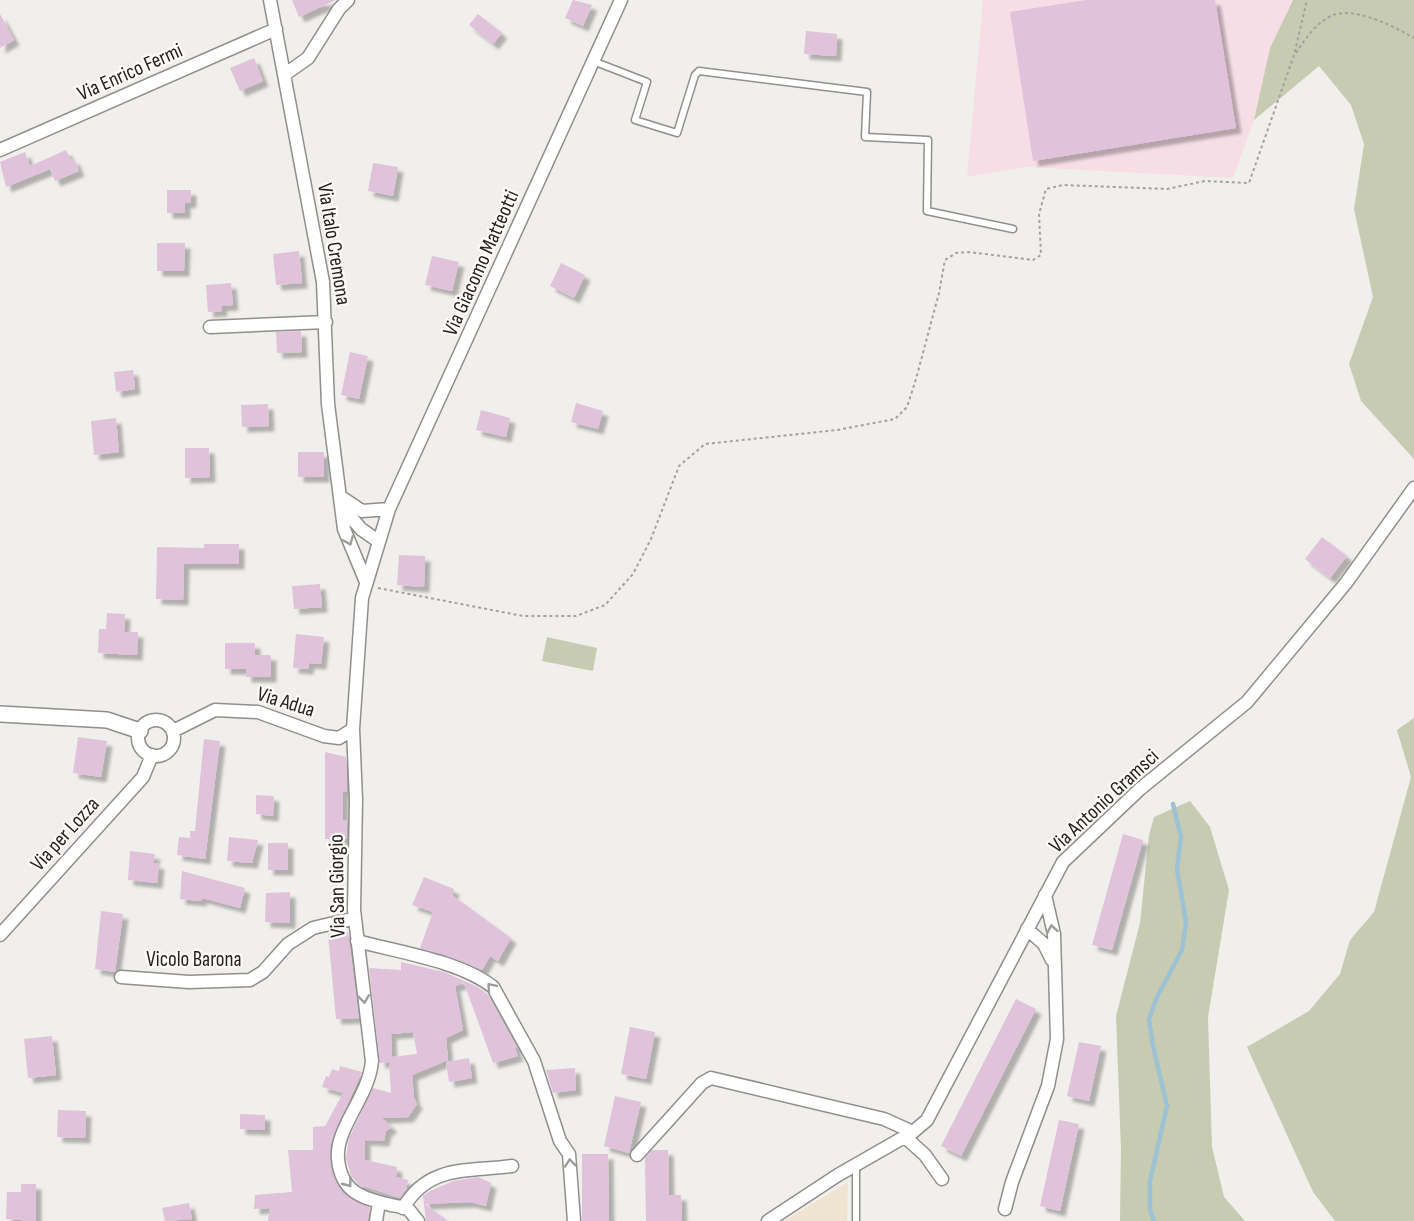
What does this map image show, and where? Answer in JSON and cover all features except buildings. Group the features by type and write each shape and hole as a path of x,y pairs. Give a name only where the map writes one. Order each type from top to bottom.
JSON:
{"street":[{"name":"Via Italo Cremona","path":"270,0 323,282 328,404 344,529 372,585"},
{"path":"284,75 308,58 348,0"},
{"name":"Via Giacomo Matteotti","path":"378,541 389,509 621,0"},
{"name":"Via Enrico Fermi","path":"0,150 276,29"},
{"path":"210,327 326,322"},
{"name":"Via Antonio Gramsci","path":"768,1221 909,1134 927,1120 937,1105 1063,862 1140,789 1247,702 1346,583 1414,488"},
{"path":"342,503 362,511 389,509"},
{"path":"342,503 361,529 378,541"},
{"name":"Via San Giorgio","path":"378,541 372,585 362,598 353,729 356,800 355,918 372,1061 371,1074 360,1103 340,1139 338,1162 345,1184 363,1199 403,1208"},
{"name":"Via Adua","path":"173,731 215,710 258,712 324,736 339,738 353,729"},
{"path":"0,714 107,720 140,731"},
{"path":"158,720 166,723 173,731 174,742 169,751 152,755 142,748 140,731 148,722 158,720"},
{"name":"Via per Lozza","path":"0,935 143,777 152,755"},
{"path":"1005,1209 1012,1182 1054,1066 1058,1002 1054,933 1045,895"},
{"name":"Vicolo Barona","path":"121,977 189,982 250,980 263,972 288,944 313,928 355,918"},
{"path":"1027,929 1044,944 1054,963"},
{"path":"357,941 455,968 483,979 493,987 534,1061 546,1090 560,1141 569,1154 574,1221"},
{"path":"637,1155 702,1083 711,1078 884,1119 909,1134 942,1179"},
{"path":"418,1221 408,1209 403,1208 413,1190 432,1179 455,1172 512,1166"},
{"path":"376,1221 379,1202"}],"lane":[{"path":"593,61 646,82 635,120 677,133 695,75 699,71 867,92 865,137 928,140 927,211 1012,229"},
{"path":"856,1166 856,1221"}],"path":[{"path":"372,585 523,616 576,616 605,605 633,574 651,539 679,466 705,444 837,430 896,419 907,406 910,398 939,293 945,260 956,253 969,252 1033,260 1041,255 1039,214 1046,189 1063,185 1167,189 1204,182 1249,183 1294,55 1306,0"},
{"path":"1294,55 1310,32 1333,15 1371,16 1414,39"}],"shaded area":[{"path":"983,0 1293,0 1270,48 1254,120 1233,178 1027,167 967,177"},
{"path":"848,1182 847,1221 784,1221"}],"green space":[{"path":"1293,0 1414,0 1414,459 1361,401 1349,364 1373,297 1354,209 1364,144 1351,105 1319,66 1254,120 1270,48"},
{"path":"547,637 597,648 593,671 542,661"},
{"path":"1414,718 1414,1221 1335,1221 1313,1192 1247,1047 1309,1011 1340,974 1350,940 1374,912 1411,777 1397,730"},
{"path":"1190,801 1210,827 1229,890 1208,1017 1212,1147 1224,1197 1245,1221 1120,1221 1121,1149 1116,1016 1140,923 1149,835 1154,817"}],"waterway":[{"path":"1154,1221 1150,1210 1150,1181 1167,1106 1149,1019 1157,997 1182,950 1186,922 1177,869 1181,837 1173,804"}]}
